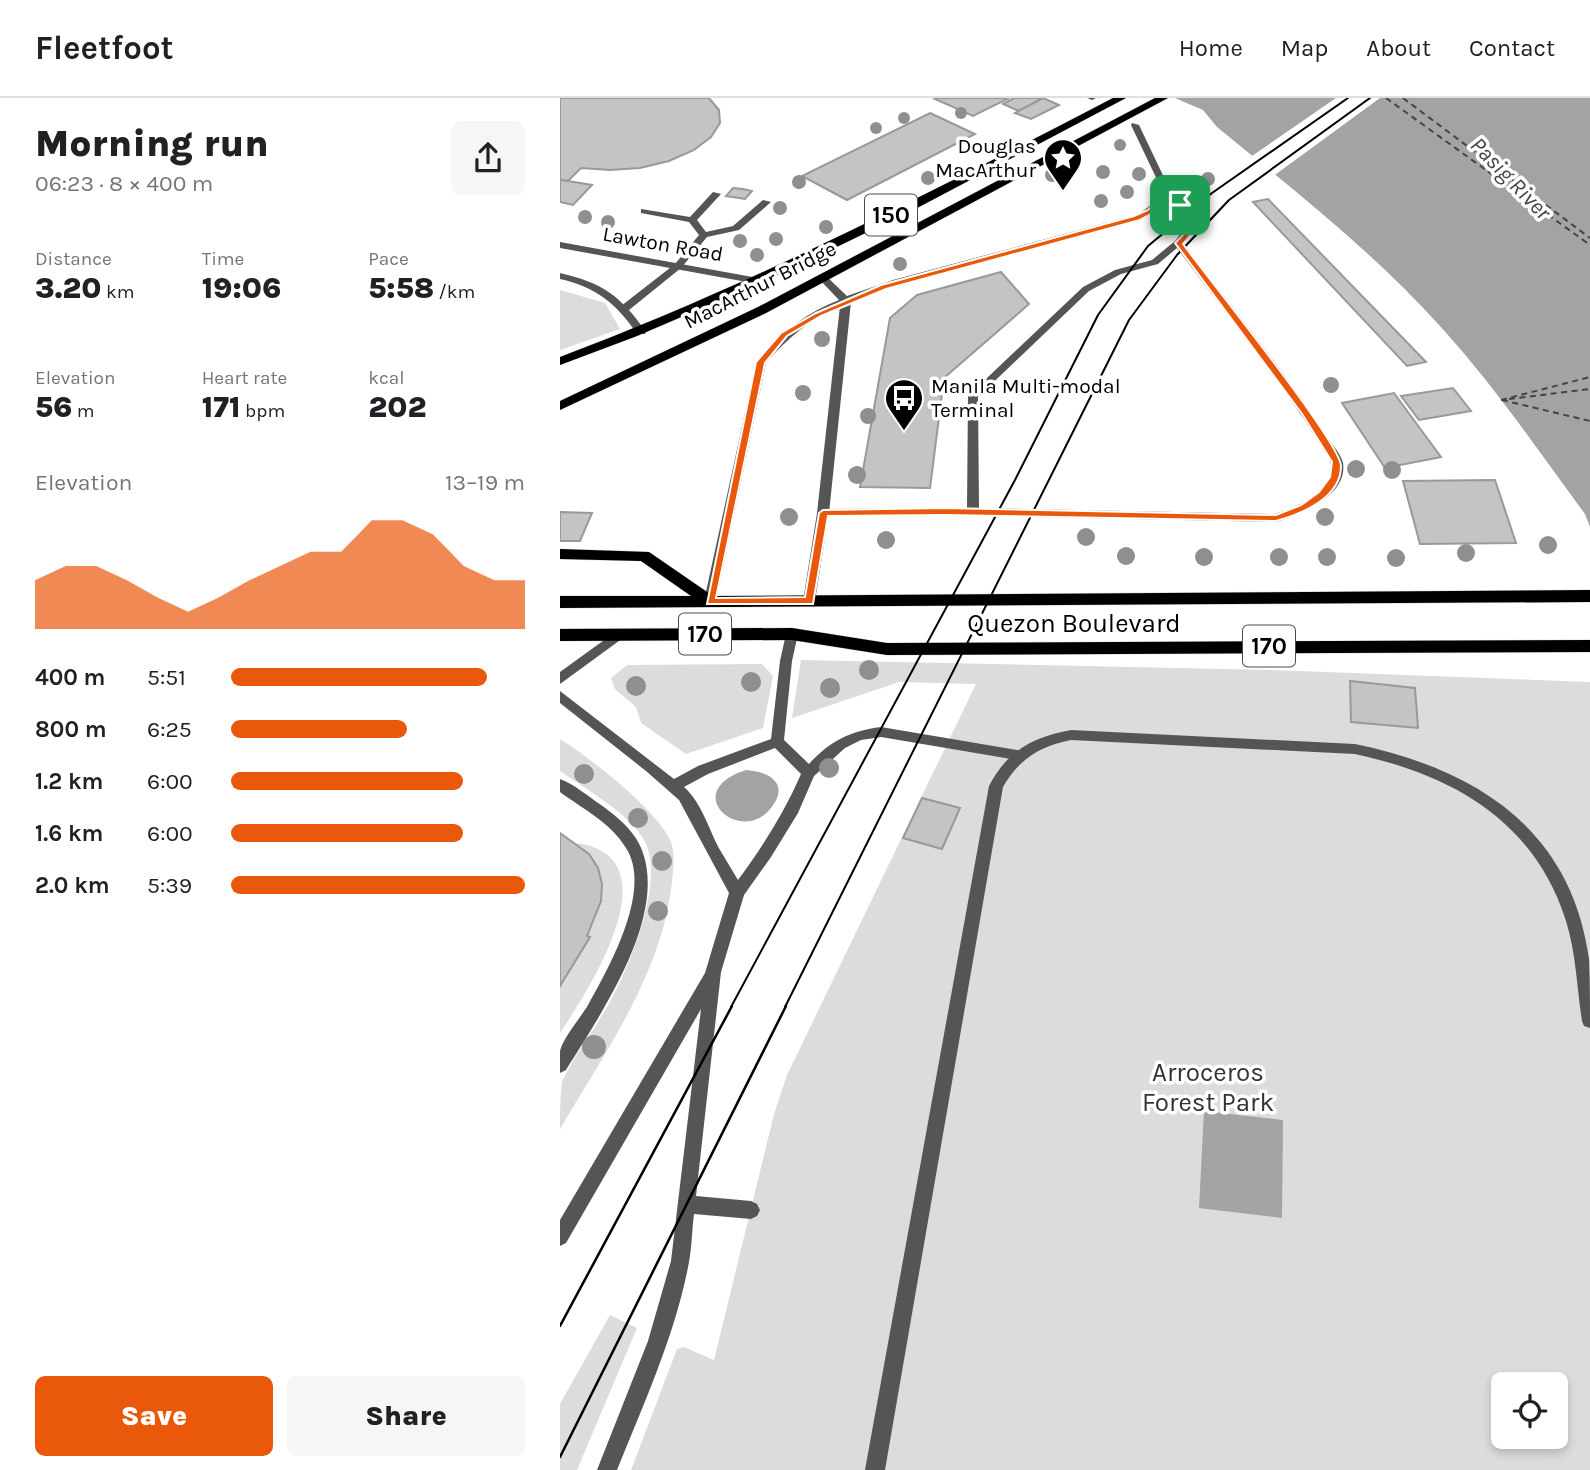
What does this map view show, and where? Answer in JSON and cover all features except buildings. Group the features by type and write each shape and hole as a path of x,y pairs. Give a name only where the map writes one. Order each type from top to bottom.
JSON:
{"main road":[{"name":"MacArthur Bridge","path":"560,361 641,332 758,281 1121,98"},
{"name":"MacArthur Bridge","path":"560,406 823,278 1163,98"},
{"name":"170","path":"560,554 644,556 710,601"},
{"name":"Quezon Boulevard","path":"560,602 1590,596"},
{"name":"Quezon Boulevard","path":"560,635 792,634 887,649 1590,646"}],"street":[{"path":"710,601 761,362 770,348 795,326 846,301 904,281 1137,218 1150,212 1164,198 1166,190 1135,125"},
{"path":"692,220 716,194"},
{"path":"973,512 973,396 1086,289 1118,272 1155,262 1189,232 1194,220 1180,205 1164,198"},
{"path":"625,308 678,266 704,235 736,228 766,202"},
{"path":"644,211 692,220 704,235"},
{"path":"823,513 973,512 1276,518 1305,508 1335,478 1337,462 1305,412 1178,243"},
{"name":"Lawton Road","path":"560,245 758,281"},
{"path":"560,276 592,285 611,295 625,308 641,332"},
{"path":"823,278 846,301"},
{"path":"810,601 823,513 846,301"},
{"path":"777,741 792,634"},
{"path":"560,679 618,635"},
{"path":"560,696 674,786 704,829 713,851 737,892"},
{"path":"607,1470 661,1334 680,1261 713,972 737,892 793,809 809,773 840,744 859,736 881,732 1017,755"},
{"path":"875,1470 996,786 1004,769 1017,755 1051,738 1071,735 1105,736 1354,750 1400,758 1446,775 1488,800 1511,820 1550,867 1574,922 1590,1021"},
{"path":"777,741 809,773"},
{"path":"674,786 703,770 777,741"},
{"path":"560,785 626,838 636,852 641,870 638,904 619,962 601,999 560,1065"},
{"path":"560,1237 713,972"},
{"path":"686,1204 751,1210"}],"green space":[{"path":"560,290 605,303 620,329 560,350"},
{"name":"Arroceros Forest Park","path":"801,660 1271,670 1590,682 1590,1470 631,1470 677,1349 684,1347 714,1360 774,1114 787,1075 976,684 899,682 792,718"},
{"path":"762,664 773,676 763,728 686,754 641,723 636,707 615,689 611,678 627,665"},
{"path":"560,739 637,799 670,840 674,861 666,916 657,949 644,980 613,1041 560,1129 562,1082 611,1000 628,964 644,919 651,874 649,855 636,828 604,801 560,771"},
{"path":"576,843 605,853 620,872 622,898 616,927 604,958 560,1033 560,986 589,937 587,936 601,898 599,875 595,865"},
{"path":"610,1315 637,1328 577,1470 560,1470 560,1404"}],"water":[{"name":"Pasig River","path":"1175,98 1590,98 1590,527 1585,514 1497,394 1459,347 1413,298 1332,222 1217,127 1203,110"},
{"path":"746,770 760,772 772,778 776,782 778,794 763,816 749,821 735,820 723,813 717,803 717,792 726,780"},
{"path":"1204,1111 1283,1120 1282,1218 1199,1208"}],"pier":[{"path":"1336,98 1380,98 1272,177 1249,158"}],"ferry route":[{"path":"1386,98 1590,245"},
{"path":"1403,98 1590,238"},
{"path":"1501,400 1590,377"},
{"path":"1509,399 1590,389"},
{"path":"1502,400 1590,421"}],"tram line":[{"path":"731,1007 1015,480 1098,315 1148,246 1212,193 1348,98"},
{"path":"785,1007 1129,320 1177,255 1229,200 1370,98"},
{"path":"560,1326 732,1006"},
{"path":"560,1457 786,1006"}],"place":[{"name":"Douglas MacArthur","path":"1063,192"},
{"name":"Manila Multi-modal Terminal","path":"904,432"}],"route":[{"path":"1164,198 1180,205 1194,220 1189,232 1178,243 1305,412 1337,462 1335,478 1322,495 1305,508 1276,518 944,511 823,513 810,601 710,601 761,362 770,348 784,335 818,314 884,287 1137,218 1150,212 1164,198"}]}
